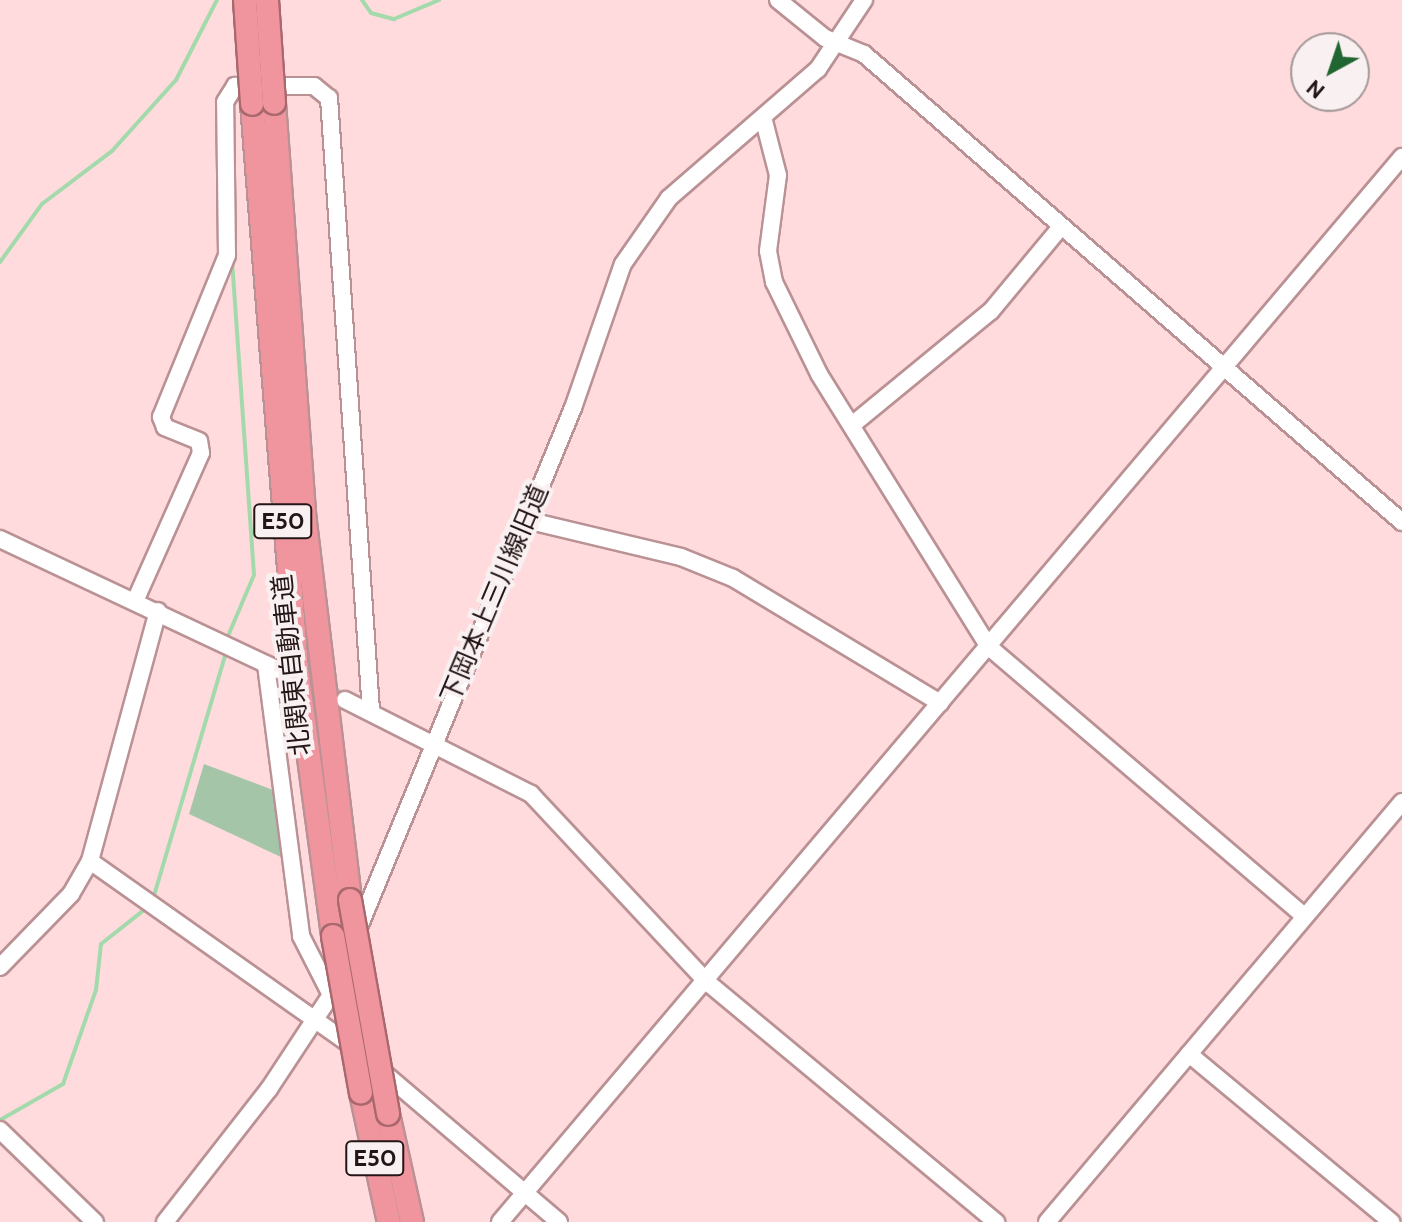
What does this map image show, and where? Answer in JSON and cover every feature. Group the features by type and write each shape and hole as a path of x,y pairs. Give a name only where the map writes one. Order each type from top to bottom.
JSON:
{"highway":[{"name":"北関東自動車道","path":"245,0 263,103 305,522 350,900 388,1114 412,1222"},
{"name":"北関東自動車道","path":"267,0 263,103 295,654 333,936 361,1093 389,1222"}],"street":[{"path":"778,0 825,38 841,40 1402,522"},
{"name":"下岡本上三川線旧道","path":"165,1222 318,1017 331,995 377,897 433,739 526,520 623,264 669,198 764,121 841,40 864,0"},
{"path":"136,599 201,453 199,441 165,427 161,417 227,255 225,102 235,86 314,86 329,98 371,711"},
{"path":"764,121 778,175 768,251 774,282 852,425 988,646 1304,916"},
{"path":"500,1222 707,982 1402,157"},
{"path":"852,425 991,311 1060,228"},
{"path":"526,520 681,557 733,578 940,703"},
{"path":"0,539 136,599 273,667 301,936 331,995"},
{"path":"0,967 71,894 90,861 158,611"},
{"path":"345,700 433,739 531,794 707,982 996,1222"},
{"path":"1047,1222 1402,802"},
{"path":"90,861 318,1017 559,1222"},
{"path":"1189,1054 1391,1222"},
{"path":"0,1130 95,1222"}],"green space":[{"path":"204,764 273,790 281,857 189,814"}],"waterway":[{"path":"0,262 42,204 112,151 176,80 217,0"},
{"path":"362,0 371,13 394,19 439,0"},
{"path":"228,636 254,575 232,261"},
{"path":"153,899 225,656"},
{"path":"0,1120 63,1084 96,990 101,944 149,906"}],"tunnel":[{"path":"279,670 345,700"}]}
